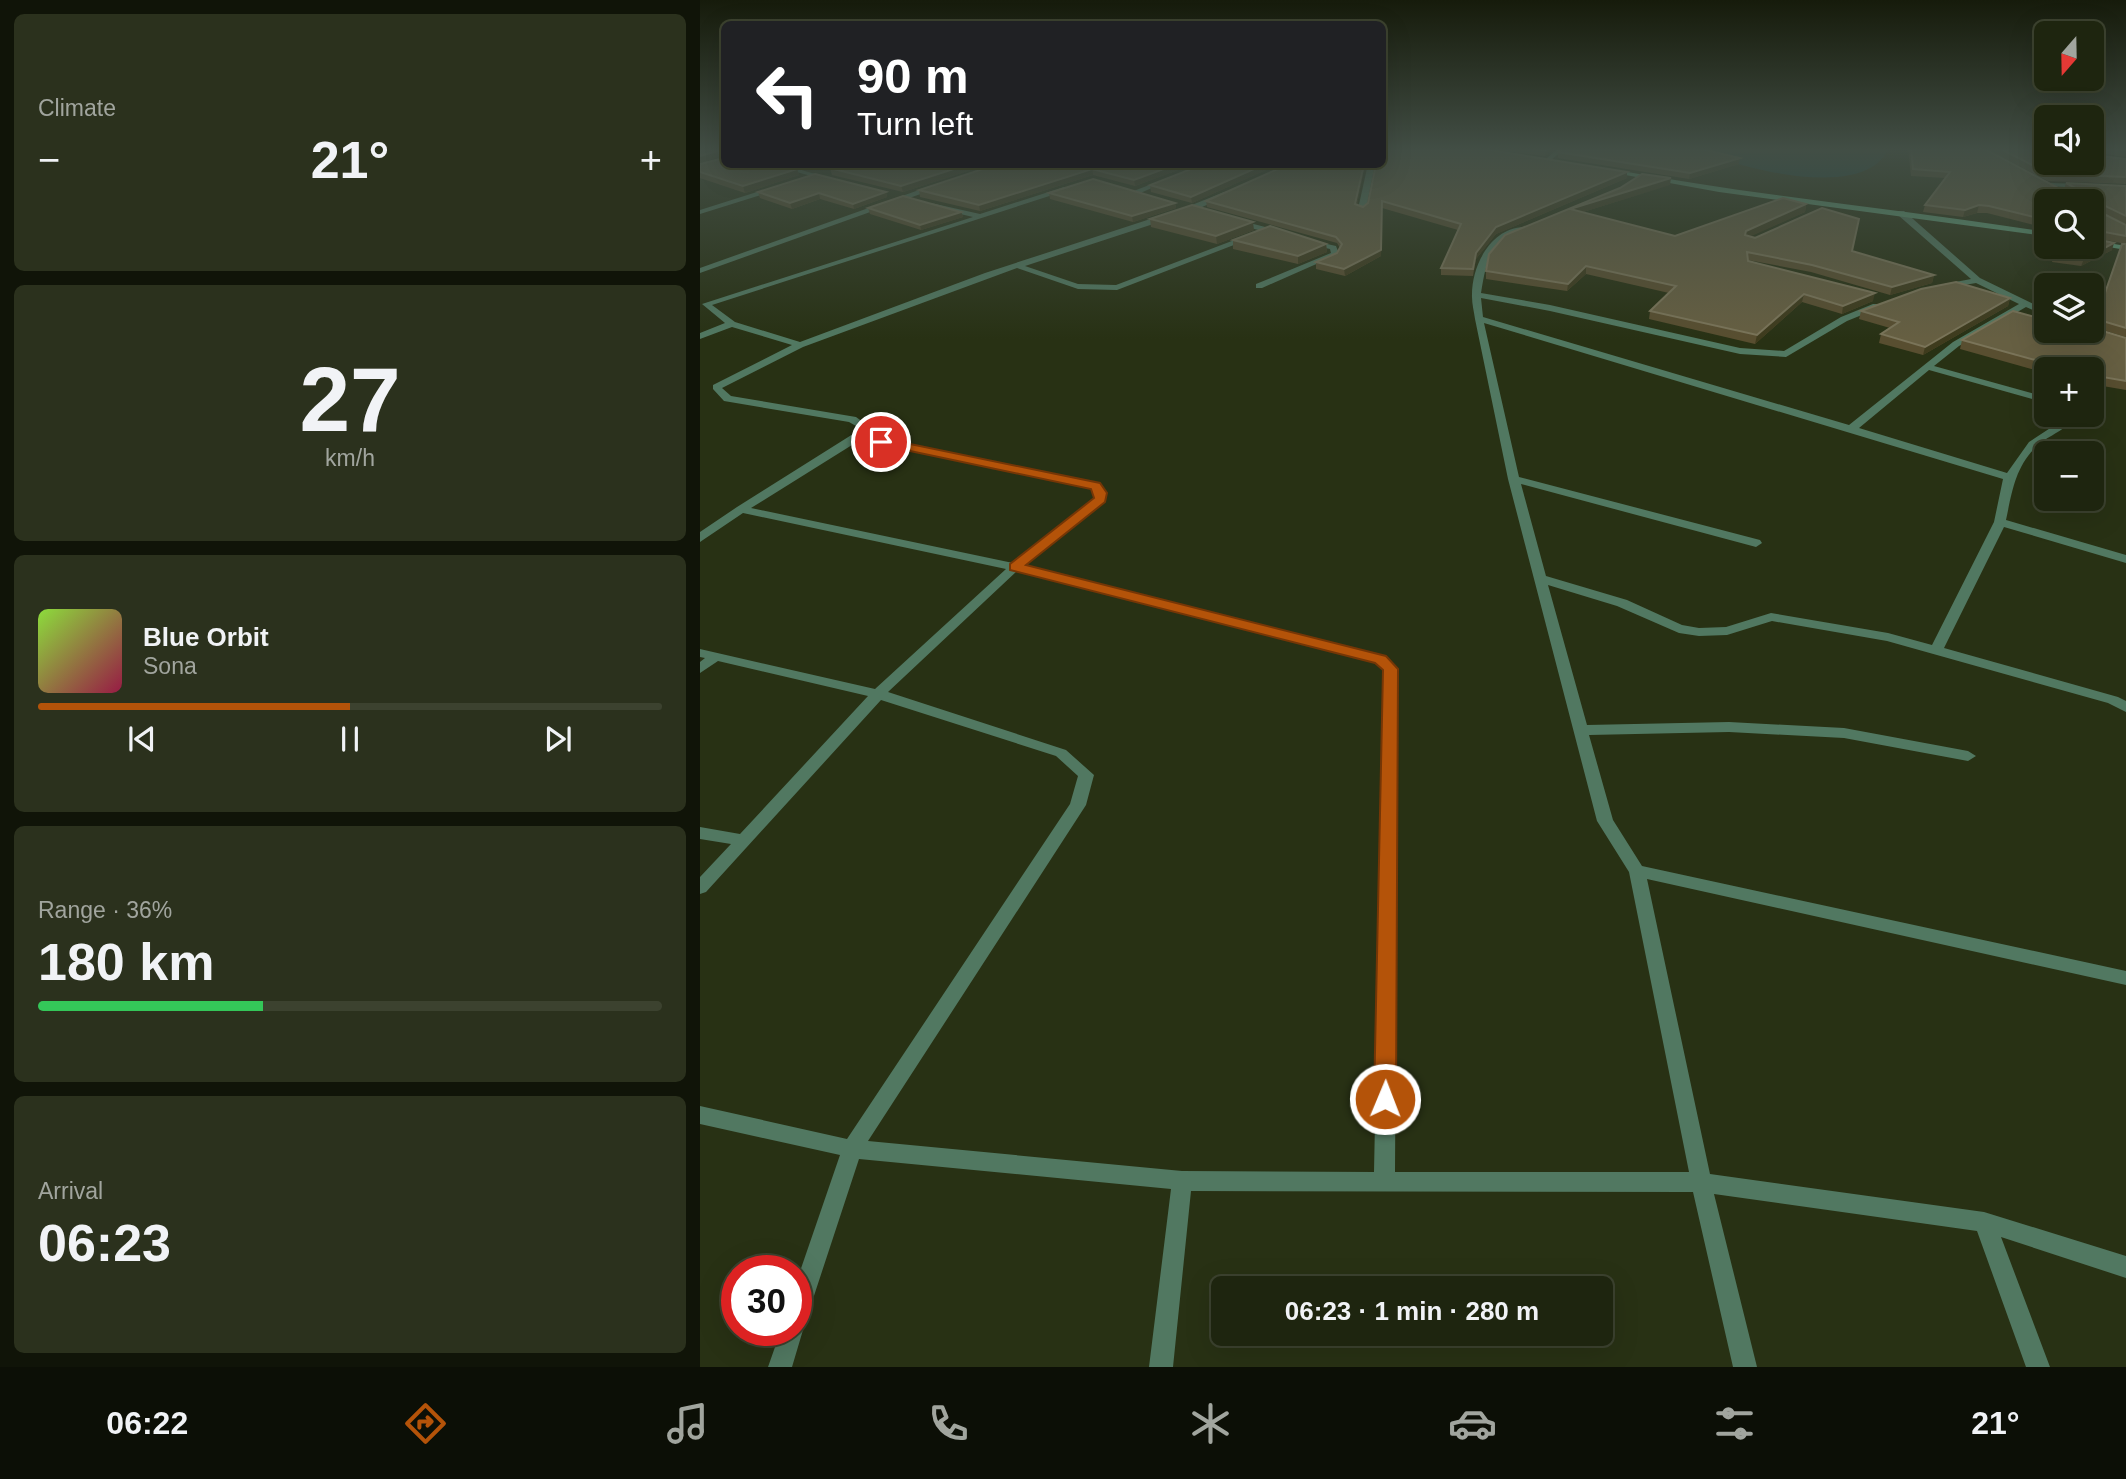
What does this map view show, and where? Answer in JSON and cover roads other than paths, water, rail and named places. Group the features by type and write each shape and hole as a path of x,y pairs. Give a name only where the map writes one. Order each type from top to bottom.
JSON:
{"main road":[{"path":"1890,212 1966,220 2034,232"},
{"path":"2104,244 2126,248"}],"street":[{"path":"700,271 863,212"},
{"path":"963,212 980,216"},
{"path":"703,302 993,212"},
{"path":"700,538 741,509 858,436 862,425 852,419 728,399 716,387 800,345 1018,266 1182,212"},
{"path":"1901,213 1977,280 2034,308"},
{"path":"1230,219 1336,251 1332,256 1259,286"},
{"path":"1528,226 1500,238 1482,261 1476,295 1479,319 1514,479 1605,821 1637,872 1701,1182 1745,1367"},
{"path":"1018,266 1085,290 1100,290 1117,287 1269,230"},
{"path":"1928,290 1977,280"},
{"path":"1476,295 1550,308 1740,351 1771,355 1786,354 1844,319 1890,301 1878,298"},
{"path":"703,302 732,324 800,345"},
{"path":"1852,429 1956,344 2025,304"},
{"path":"1479,319 2009,477"},
{"path":"700,336 732,324"},
{"path":"2104,336 2126,343"},
{"path":"1927,367 2034,397"},
{"path":"1936,650 2000,522 2009,477 2033,444 2058,427"},
{"path":"700,888 878,694 1015,567 1101,499 1101,493 1096,486 858,436"},
{"path":"1514,479 1756,543"},
{"path":"741,509 1015,567 1380,659 1391,669 1384,1180"},
{"path":"2000,522 2126,559"},
{"path":"1540,578 1622,603 1679,629 1699,632 1727,631 1771,617 1888,637 2113,700 2126,707"},
{"path":"700,669 707,655 878,694 1061,753 1086,775 1078,805 852,1149 812,1269"},
{"path":"1580,730 1729,727 1844,733 1968,756"},
{"path":"700,833 743,840"},
{"path":"1637,872 2126,978"},
{"path":"700,1115 852,1149 1182,1181 1701,1182 1984,1222 2126,1268"},
{"path":"1161,1367 1182,1181"},
{"path":"1984,1222 2038,1367"},
{"path":"780,1367 787,1346"}]}
